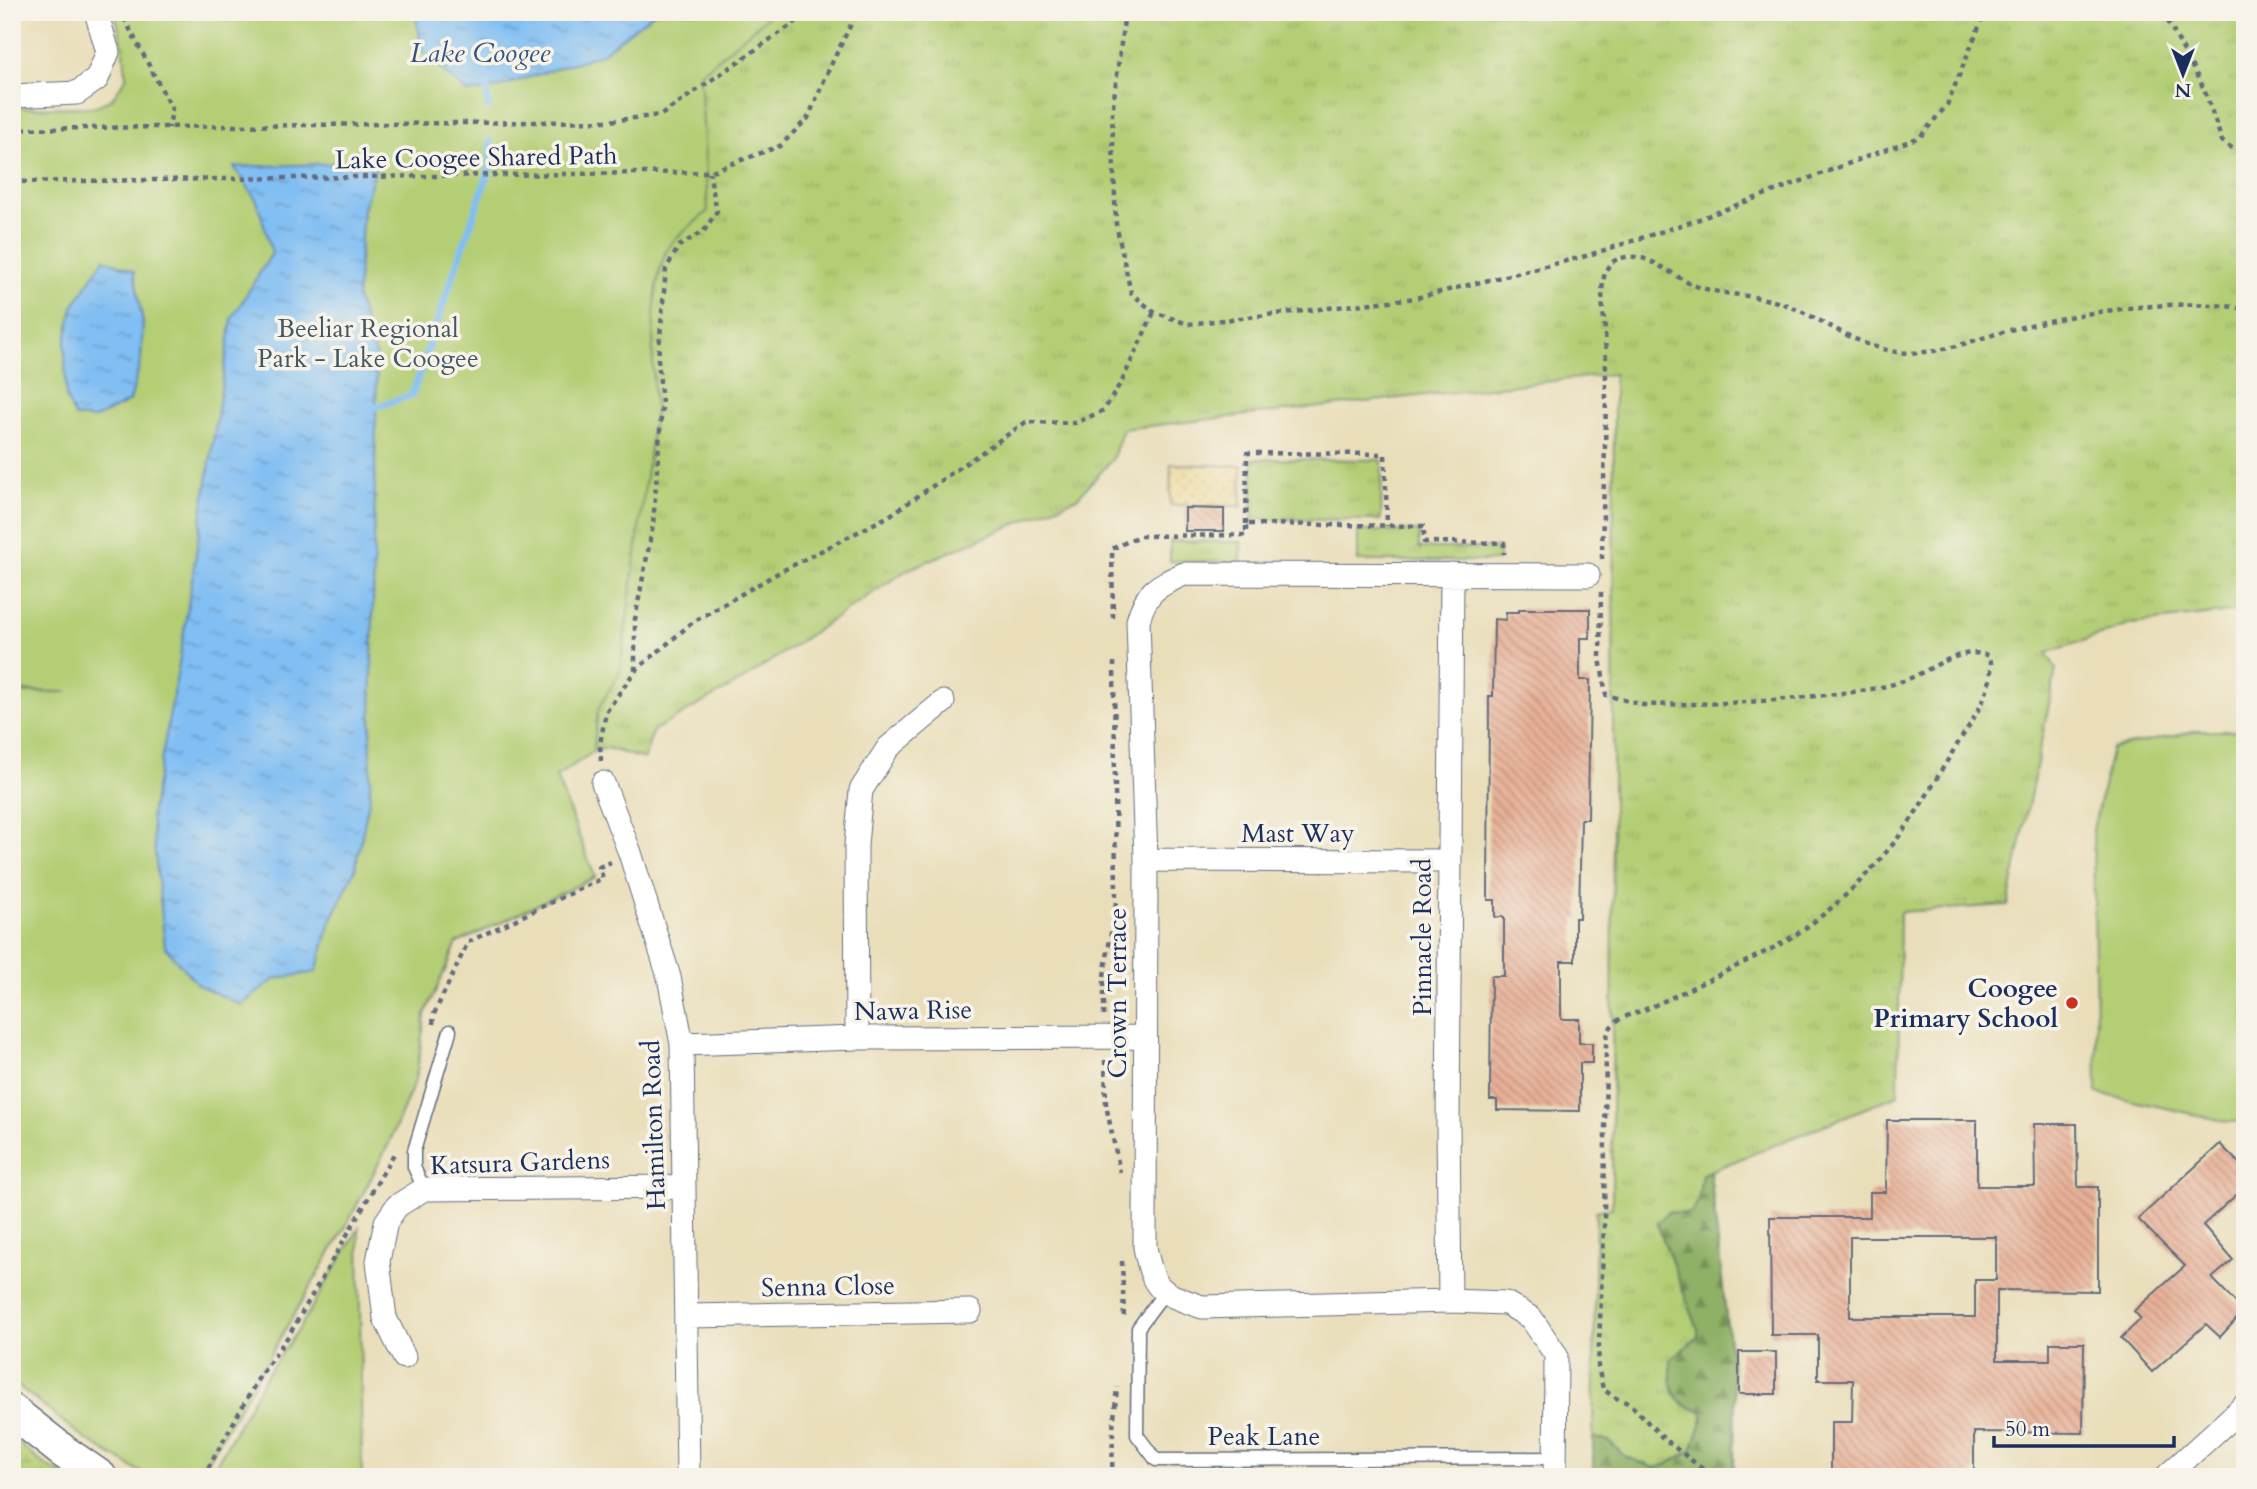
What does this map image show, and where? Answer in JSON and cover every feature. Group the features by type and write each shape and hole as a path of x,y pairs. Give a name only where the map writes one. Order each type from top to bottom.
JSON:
{"main road":[{"path":"12,1411 100,1477"}],"street":[{"path":"12,96 77,93 97,79 108,52 96,12"},
{"name":"Crown Terrace","path":"1164,1293 1150,1274 1145,1247 1146,860 1138,621 1143,602 1159,585 1184,574 1597,575"},
{"name":"Pinnacle Road","path":"1450,1301 1452,574"},
{"path":"858,1038 856,845 861,790 888,748 943,702"},
{"name":"Hamilton Road","path":"603,783 669,977 682,1044 688,1477"},
{"name":"Mast Way","path":"1146,860 1450,861"},
{"name":"Nawa Rise","path":"682,1044 858,1038 1144,1037"},
{"name":"Katsura Gardens","path":"404,1357 384,1318 378,1261 386,1222 397,1206 424,1189 683,1187"},
{"path":"1164,1293 1202,1307 1450,1301 1506,1303 1531,1318 1556,1355 1554,1467"},
{"name":"Senna Close","path":"687,1316 970,1311"},
{"path":"2166,1477 2245,1405"}],"lane":[{"path":"424,1189 414,1167 414,1151 450,1031"},
{"name":"Peak Lane","path":"1164,1293 1138,1328 1137,1435 1156,1460 1554,1467"}],"path":[{"path":"122,12 172,109 169,128"},
{"path":"12,129 609,121 661,115 810,12"},
{"name":"Lake Coogee Shared Path","path":"12,182 709,172 780,146 808,118 857,12"},
{"path":"1125,12 1112,114 1116,224 1131,293 1154,312 1188,324 1416,298 1586,256 1920,137 1947,105 1985,12"},
{"path":"2163,12 2204,89 2222,141 2245,158"},
{"path":"2170,12 2171,25"},
{"path":"12,137 19,129"},
{"path":"635,671 635,619 654,512 662,404 658,359 666,269 679,246 704,231 717,211 709,172"},
{"path":"1708,1477 1703,1469 1664,1439 1630,1404 1603,1389 1600,1381 1598,1367 1604,1227 1605,1044 1608,1030 1618,1020 1774,948 1808,927 1842,898 1889,850 1927,794 1976,714 1993,667 1990,656 1971,653 1959,655 1901,682 1844,693 1769,701 1643,705 1627,703 1605,695 1600,659 1597,575 1605,351 1603,286 1607,269 1612,262 1629,257 1644,259 1700,288 1789,306 1852,338 1890,351 1925,354 2013,329 2090,314 2141,307 2231,306 2245,309"},
{"path":"603,783 600,744 606,712 635,671 693,622 778,573 888,516 1026,422 1076,424 1104,410 1123,379 1154,312"},
{"path":"1246,524 1247,453 1385,454 1387,526"}],"green space":[{"name":"Beeliar Regional Park - Lake Coogee","path":"115,12 773,12 700,74 708,211 671,244 659,276 654,324 655,410 620,672 598,709 593,752 556,777 595,877 457,943 425,1014 416,1078 389,1143 345,1228 198,1477 149,1477 85,1439 12,1381 12,693 69,692 12,691 12,108 94,107 112,99 126,78 124,53"},
{"path":"655,12 2245,12 2245,610 2132,624 2047,653 2056,669 2008,905 1900,912 1898,1095 1703,1174 1698,1202 1689,1214 1668,1212 1657,1223 1698,1329 1698,1337 1671,1360 1702,1411 1703,1418 1693,1449 1666,1465 1654,1468 1624,1456 1609,1441 1593,1438 1596,1211 1612,1208 1614,374 1123,429 1112,460 1077,498 907,570 741,681 653,731 644,759 607,748 568,758 556,777 595,877 457,943 425,1014 416,1078 389,1143 345,1228 198,1477 149,1477 85,1439 76,1242"},
{"path":"1253,459 1382,460 1381,520 1252,519"},
{"path":"1358,531 1419,531 1419,548 1499,548 1499,561 1358,561"},
{"path":"1170,541 1241,542 1241,562 1170,561"},
{"path":"2198,731 2245,731 2245,1121 2229,1122 2097,1093 2093,830 2112,748"},
{"path":"1710,1171 1735,1396 1734,1477 1593,1477 1593,1438 1609,1441 1624,1456 1654,1468 1666,1465 1693,1449 1703,1418 1702,1411 1684,1404 1674,1393 1671,1359 1698,1337 1698,1329 1657,1223 1668,1212 1690,1214 1698,1202 1702,1174"},
{"path":"359,1228 362,1477 209,1477 267,1374 300,1327"},
{"path":"12,1438 41,1462 66,1477 12,1477"}],"sand":[{"path":"1171,464 1242,466 1241,506 1170,505"}],"water":[{"name":"Lake Coogee","path":"415,12 655,12 601,54 493,89 468,93 423,53"},
{"path":"378,162 363,209 357,298 377,358 370,796 355,870 331,921 316,972 275,979 241,1005 198,985 165,947 151,815 179,664 232,318 272,253 257,201 234,167"},
{"path":"104,259 134,271 143,323 141,360 130,401 94,419 75,417 66,397 65,344 73,307"}],"building":[{"path":"1185,508 1224,509 1224,531 1185,531"},
{"path":"1519,609 1590,609 1590,638 1580,638 1580,680 1590,680 1588,819 1581,819 1579,918 1575,918 1575,961 1561,961 1561,1019 1579,1019 1579,1043 1592,1043 1592,1063 1580,1063 1580,1111 1497,1110 1497,1100 1490,1100 1491,976 1504,976 1504,917 1495,917 1495,900 1488,900 1489,696 1493,696 1494,619 1506,620 1506,612 1519,612"},
{"path":"1887,1120 1977,1120 1977,1186 2035,1186 2034,1124 2077,1124 2078,1187 2098,1187 2098,1291 1997,1290 1997,1360 2050,1360 2050,1343 2084,1343 2083,1433 1974,1432 1974,1477 1831,1477 1831,1422 1852,1422 1853,1380 1818,1380 1818,1335 1771,1335 1770,1217 1870,1217 1870,1192 1886,1192","holes":["1850,1237 1996,1237 1996,1280 1975,1280 1975,1317 1850,1317"]},
{"path":"2220,1144 2245,1169 2245,1187 2203,1225 2233,1260 2212,1278 2244,1311 2220,1337 2206,1324 2152,1372 2121,1338 2141,1319 2134,1311 2185,1266 2138,1219"},
{"path":"1739,1352 1776,1352 1776,1394 1739,1394"}],"waterway":[{"path":"487,90 488,107"},
{"path":"376,407 412,395 491,165 490,141"}],"place":[{"name":"Coogee Primary School","path":"2072,1003"}]}
